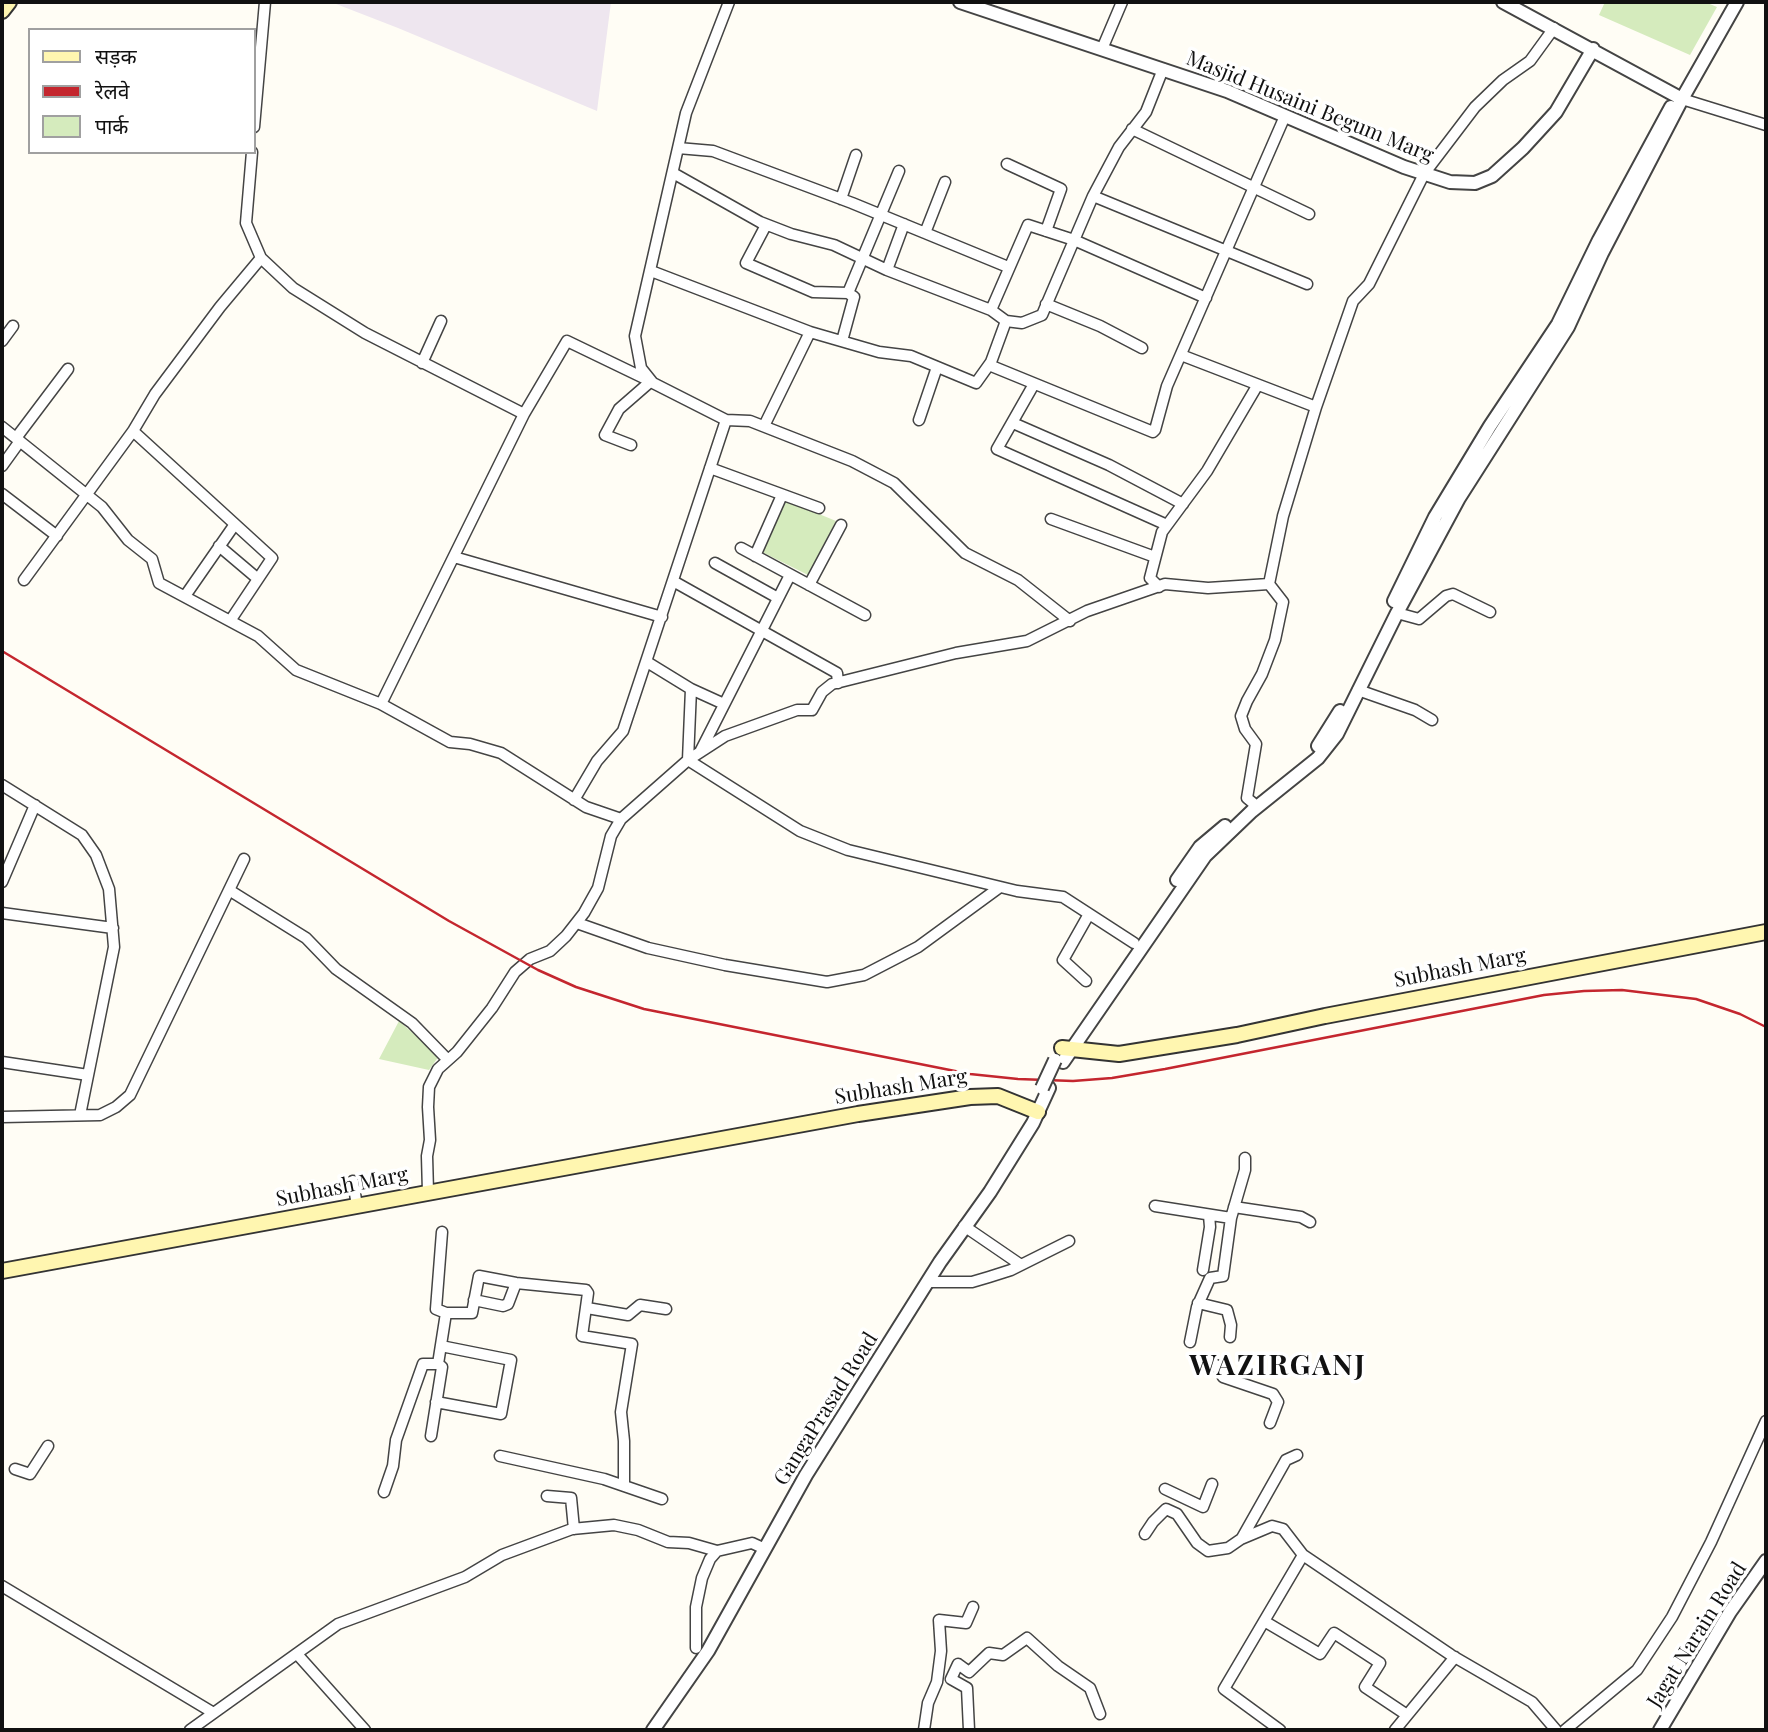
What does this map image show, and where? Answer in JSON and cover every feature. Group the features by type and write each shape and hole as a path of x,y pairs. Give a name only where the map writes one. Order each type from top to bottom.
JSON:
{"main road":[{"path":"2,10 9,2"},
{"name":"Subhash Marg","path":"1063,1055 1119,1054 1237,1035 1339,1013 1766,932"},
{"name":"Subhash Marg","path":"2,1271 858,1114 970,1097 998,1096 1036,1111"}],"street":[{"path":"256,104 265,2"},
{"path":"652,382 641,368 635,335 686,113 729,2"},
{"name":"Masjid Husaini Begum Marg","path":"960,2 1227,92 1424,174 1450,182 1475,183 1492,176 1523,148 1556,112 1593,49"},
{"path":"1102,49 1122,2"},
{"path":"1503,2 1682,99 1766,125"},
{"path":"1063,1055 1205,856 1252,811 1318,758 1337,734 1397,613 1459,498 1568,327 1604,250 1682,99 1737,2"},
{"path":"1253,803 1247,798 1256,744 1245,729 1241,716 1275,640 1283,602 1269,584 1283,516 1316,407 1353,301 1369,284 1424,174 1475,107 1503,80 1530,61 1554,28"},
{"path":"673,173 766,225 834,245 863,260 990,310 1006,321 1022,323 1042,315 1093,196 1132,129 1146,112 1163,69"},
{"path":"1036,1111 1063,1055 1134,943 1200,847 1315,752 1339,714 1435,517 1490,426 1558,324 1669,108 1682,99"},
{"path":"989,365 1153,432 1167,386 1285,116"},
{"path":"1132,129 1308,214"},
{"path":"678,148 713,151 841,199 1008,267"},
{"path":"252,154 246,223 261,258 293,288 365,333 524,414"},
{"path":"841,199 856,155"},
{"path":"1007,164 1060,189 1046,231"},
{"path":"848,293 899,171"},
{"path":"925,233 945,183"},
{"path":"1093,196 1307,284"},
{"path":"887,270 904,224"},
{"path":"766,225 746,263 813,292 848,293 854,297 842,341"},
{"path":"990,310 1026,226 1074,240 1206,298"},
{"path":"24,580 134,431 155,394 220,307 261,258"},
{"path":"651,271 810,332 879,352 911,356 976,383 989,365 1006,321"},
{"path":"1046,304 1100,326 1142,348"},
{"path":"422,363 441,321"},
{"path":"2,341 13,326"},
{"path":"764,426 810,332"},
{"path":"380,704 524,414 567,341 726,420 750,421 764,426 852,461 894,483 965,553 1018,580 1070,621"},
{"path":"1181,355 1316,407"},
{"path":"919,420 937,368"},
{"path":"2,466 68,369"},
{"path":"631,445 605,435 619,409 652,382"},
{"path":"1034,384 997,449 1167,525"},
{"path":"1158,587 1150,578 1162,532 1208,471 1257,386"},
{"path":"574,800 597,761 623,731 726,420"},
{"path":"1013,423 1109,465 1183,504"},
{"path":"2,427 102,507 128,540 152,559 159,583 258,636 296,670 380,704 450,741 501,753 586,807 621,819"},
{"path":"134,431 272,558 230,621"},
{"path":"710,468 819,508"},
{"path":"2,494 57,536"},
{"path":"755,556 782,495"},
{"path":"1051,519 1155,557"},
{"path":"185,596 235,524"},
{"path":"809,585 841,525"},
{"path":"219,546 258,579"},
{"path":"741,548 865,615"},
{"path":"454,557 662,617"},
{"path":"715,564 778,598"},
{"path":"700,752 790,575"},
{"path":"673,581 837,673 838,683"},
{"path":"428,1192 429,1087 438,1069 492,1008 515,971 530,959 550,951 577,923 598,888 611,836 621,819 688,760 725,736 797,710 812,710 822,692 832,684 956,653 1027,641 1087,611 1165,584 1208,588 1269,584"},
{"path":"1397,613 1419,619 1452,594 1490,612"},
{"path":"647,662 691,689 724,704"},
{"path":"688,760 691,689"},
{"path":"1358,690 1415,709 1432,720"},
{"path":"688,760 800,831 848,850 1000,887 1063,897 1134,943"},
{"path":"2,785 82,835 96,855 109,889 114,947 80,1115"},
{"path":"2,882 35,805"},
{"path":"2,1117 100,1115 116,1108 130,1095 244,859"},
{"path":"577,923 648,948 725,965 827,982 864,975 918,947 1000,887"},
{"path":"229,890 306,938 336,969 412,1023 448,1060"},
{"path":"2,913 113,928"},
{"path":"1086,981 1063,960 1089,914"},
{"path":"2,1062 88,1075"},
{"name":"GangaPrasad Road","path":"653,1730 708,1651 806,1475 964,1226 971,1221 1036,1111"},
{"path":"1190,1342 1198,1303 1210,1278 1223,1276 1231,1218 1245,1170 1245,1158"},
{"path":"353,1181 357,1206"},
{"path":"1155,1206 1231,1218"},
{"path":"1234,1207 1301,1217 1310,1222"},
{"path":"1203,1270 1210,1227 1209,1215"},
{"path":"964,1226 1021,1265"},
{"path":"442,1232 436,1309 446,1313 472,1313 479,1276 516,1283 586,1290 589,1293 582,1336 632,1344 621,1412 624,1486"},
{"path":"928,1282 972,1282 1021,1265 1069,1241"},
{"path":"474,1300 503,1306 508,1304 516,1283"},
{"path":"1198,1303 1227,1310 1231,1325 1230,1337"},
{"path":"587,1308 628,1315 640,1305 666,1309"},
{"path":"438,1364 446,1313"},
{"path":"436,1402 501,1414 510,1360 441,1346"},
{"path":"384,1492 393,1466 396,1440 424,1364 438,1364 442,1367 431,1436"},
{"path":"1216,1365 1223,1377 1273,1394 1279,1402 1270,1423"},
{"path":"1565,1730 1637,1670 1672,1617 1711,1542 1766,1421"},
{"path":"15,1469 30,1474 48,1446"},
{"path":"1241,1539 1286,1460 1297,1455"},
{"path":"500,1456 604,1479 662,1500"},
{"path":"1165,1489 1203,1507 1212,1484"},
{"path":"547,1496 571,1498 574,1529"},
{"path":"1177,1514 1189,1500"},
{"path":"1145,1534 1166,1509 1177,1514 1197,1543 1208,1551 1228,1548 1241,1539 1272,1526 1283,1529 1303,1555 1455,1657 1532,1702 1556,1730"},
{"path":"190,1730 338,1624 465,1577 502,1555 574,1529 614,1525 638,1530 668,1542 689,1543 717,1551 752,1543 765,1549"},
{"path":"696,1648 696,1607 702,1578 710,1559 717,1551"},
{"path":"1280,1730 1224,1689 1303,1555"},
{"name":"Jagat Narain Road","path":"1660,1730 1730,1612 1766,1561"},
{"path":"2,1586 212,1712"},
{"path":"924,1730 941,1651 939,1620 966,1623 972,1607"},
{"path":"1264,1621 1320,1654 1334,1633 1380,1663 1365,1687 1407,1715"},
{"path":"951,1679 958,1664 970,1672 989,1653 1003,1655 1027,1638 1058,1666 1090,1688 1100,1714"},
{"path":"296,1654 365,1730"},
{"path":"1395,1730 1455,1657"},
{"path":"937,1675 967,1688 969,1730"}],"shaded area":[{"path":"331,2 611,2 597,111 398,28"}],"green space":[{"path":"1605,2 1705,2 1717,7 1690,55 1599,15"},
{"path":"785,500 836,521 808,575 762,552"},
{"path":"399,1021 439,1056 429,1070 379,1059"}],"railway":[{"path":"2,651 449,921 538,970 576,987 644,1009 970,1074 1073,1081 1165,1069 1544,995 1584,991 1622,990 1696,999 1740,1014 1766,1027"}],"district":[{"name":"WAZIRGANJ","path":"1278,1366"}]}
